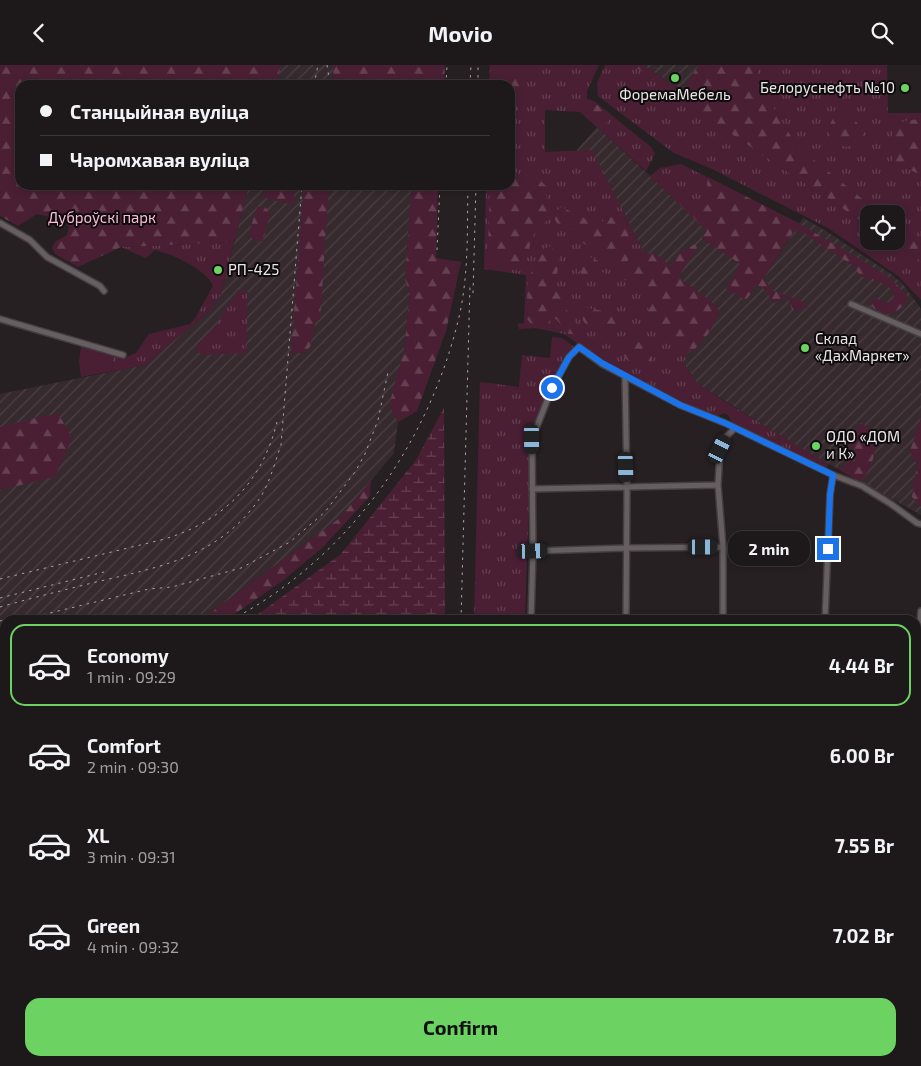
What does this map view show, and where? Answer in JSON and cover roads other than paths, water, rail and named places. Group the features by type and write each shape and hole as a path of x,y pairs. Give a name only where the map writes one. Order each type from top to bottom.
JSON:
{"street":[{"path":"0,223 30,240 47,257 100,286 104,291"},
{"path":"851,304 921,334"},
{"path":"0,319 123,355"},
{"path":"531,615 533,551 532,439 552,388 569,357 579,347 602,363 680,405 735,428 833,475 862,486 921,524"},
{"path":"625,376 627,487 626,615"},
{"path":"722,615 723,547 718,485 720,449 725,437 735,428"},
{"path":"825,615 830,495 833,475"},
{"path":"532,489 718,485"},
{"path":"533,551 723,547"}],"railway":[{"path":"315,80 318,65"},
{"path":"327,65 329,80"},
{"path":"446,80 447,65"},
{"path":"470,80 471,65"},
{"path":"478,65 478,80"},
{"path":"0,607 143,571 187,557 207,547 226,534 244,518 260,498 264,492 281,445 302,190"},
{"path":"437,250 440,190"},
{"path":"239,615 273,595 311,565 346,531 377,493 404,453 427,409 445,364 459,317 466,268 468,190"},
{"path":"473,293 476,190"},
{"path":"461,615 470,285"},
{"path":"42,615 149,589 172,587 241,568 290,542 325,512 355,472 365,454 378,420 388,372"},
{"path":"0,579 161,540 183,533 203,523 221,511 250,482 261,464 277,422"},
{"path":"0,598 104,572"}],"place":[{"name":"ФоремаМебель","path":"675,78"},
{"name":"Белоруснефть №10","path":"905,88"},
{"name":"РП-425","path":"218,270"},
{"name":"Склад «ДахМаркет»","path":"805,348"},
{"name":"ОДО «ДОМ и К»","path":"816,446"}],"park label":[{"name":"Дуброўскі парк","path":"102,218"}]}
